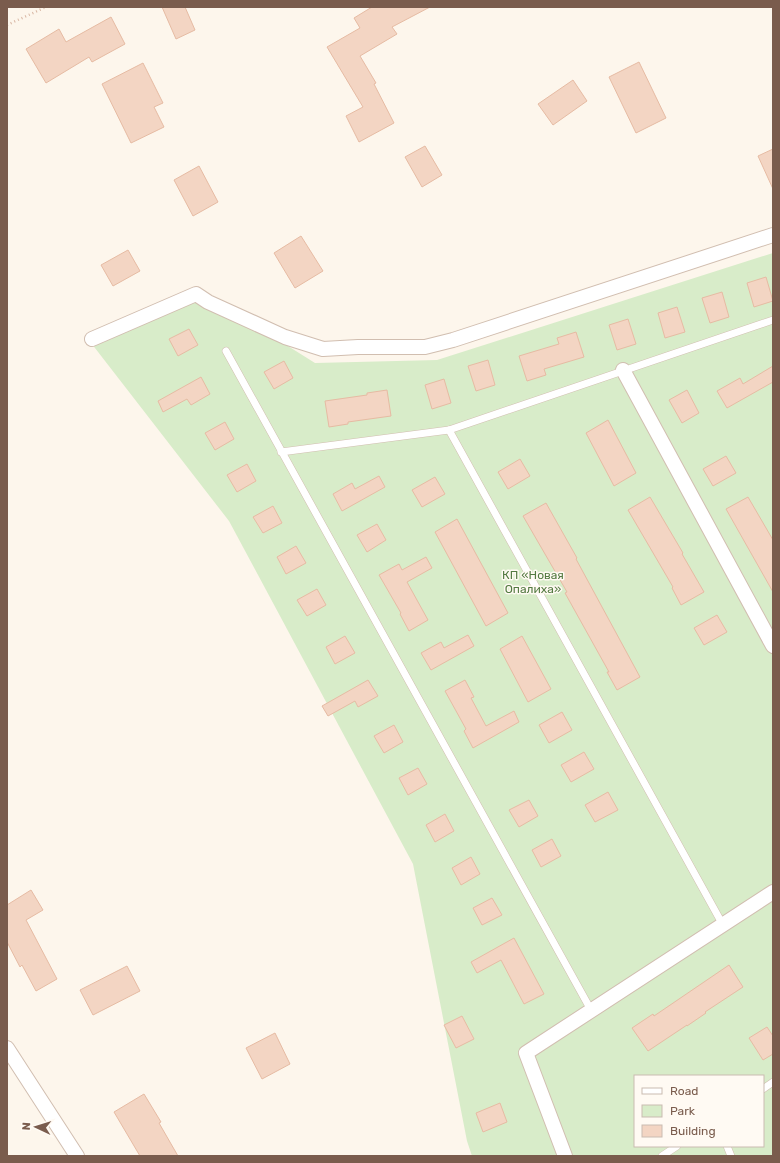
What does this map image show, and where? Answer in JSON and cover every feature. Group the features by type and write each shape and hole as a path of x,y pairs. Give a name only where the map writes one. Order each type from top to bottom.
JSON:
{"street":[{"path":"92,339 196,294 208,302 284,337 322,349 358,347 425,347 453,340 773,235"},
{"path":"623,370 773,646"},
{"path":"565,1156 526,1053 773,892"},
{"path":"7,1048 77,1156"}],"lane":[{"path":"281,452 449,430 773,320"},
{"path":"226,351 591,1010"},
{"path":"449,430 723,925"},
{"path":"764,1088 773,1082"},
{"path":"662,1156 676,1147"},
{"path":"726,1147 731,1156"}],"path":[{"path":"7,25 46,7"}],"green space":[{"name":"КП «Новая Опалиха»","path":"773,253 773,1156 472,1156 467,1141 413,864 229,521 88,339 197,289 315,363 437,360"}],"building":[{"path":"162,7 185,7 195,30 176,39"},
{"path":"372,7 430,7 392,27 397,34 360,56 376,83 374,84 394,123 359,142 346,116 363,107 327,47 360,28 354,18"},
{"path":"111,17 125,44 92,62 89,57 46,83 26,49 59,29 66,42"},
{"path":"639,62 666,118 636,133 609,77"},
{"path":"143,63 163,103 154,107 164,127 131,143 102,84"},
{"path":"573,80 587,101 553,125 538,104"},
{"path":"425,146 442,175 422,187 405,157"},
{"path":"773,149 773,189 758,156"},
{"path":"199,166 218,202 193,216 174,180"},
{"path":"301,236 323,271 295,288 274,253"},
{"path":"128,250 140,271 113,286 101,265"},
{"path":"766,277 773,301 754,307 747,283"},
{"path":"722,292 729,317 710,323 702,298"},
{"path":"677,307 685,332 665,338 658,313"},
{"path":"628,319 636,344 617,350 609,325"},
{"path":"189,329 198,345 178,356 169,339"},
{"path":"576,332 584,357 544,369 546,375 527,381 519,356 559,344 557,338"},
{"path":"488,360 495,385 476,391 468,366"},
{"path":"284,361 293,378 274,389 264,372"},
{"path":"773,366 773,382 727,408 717,391 740,378 743,384"},
{"path":"201,377 210,394 191,405 187,399 163,412 158,401"},
{"path":"444,379 451,403 432,409 425,385"},
{"path":"387,390 391,416 348,422 348,424 329,427 325,401 367,395 367,393"},
{"path":"687,390 699,413 682,423 669,400"},
{"path":"608,420 636,473 614,486 586,433"},
{"path":"225,422 234,439 215,450 205,433"},
{"path":"726,456 736,473 713,486 703,469"},
{"path":"520,459 530,476 508,489 498,472"},
{"path":"247,464 256,481 237,492 227,475"},
{"path":"379,476 385,487 342,511 333,494 352,483 355,489"},
{"path":"435,477 445,494 422,507 412,490"},
{"path":"650,497 704,592 681,605 672,588 673,587 628,510"},
{"path":"748,497 773,540 773,592 726,509"},
{"path":"546,503 640,677 617,690 607,672 609,672 565,593 567,592 523,516"},
{"path":"273,506 282,523 263,533 253,517"},
{"path":"457,519 508,613 486,626 435,532"},
{"path":"377,524 386,540 367,552 357,535"},
{"path":"296,546 306,563 286,574 277,557"},
{"path":"426,557 432,568 407,582 428,620 409,631 400,614 401,613 379,575 399,564 402,570"},
{"path":"317,589 326,605 307,616 297,600"},
{"path":"717,615 727,632 704,645 694,628"},
{"path":"468,635 474,646 431,670 421,653 441,642 444,648"},
{"path":"345,636 355,653 335,664 326,647"},
{"path":"522,636 551,689 528,702 500,649"},
{"path":"368,680 378,696 358,707 355,701 328,716 322,706"},
{"path":"465,680 474,697 471,698 486,726 514,711 519,722 473,748 464,731 466,729 445,691"},
{"path":"562,712 572,730 549,743 539,725"},
{"path":"394,725 403,742 384,753 374,736"},
{"path":"584,752 594,769 571,782 561,765"},
{"path":"418,768 427,784 408,795 399,778"},
{"path":"608,792 618,810 595,822 585,805"},
{"path":"529,800 538,816 519,827 509,810"},
{"path":"445,814 454,831 435,842 426,825"},
{"path":"552,839 561,856 541,867 532,850"},
{"path":"471,857 480,874 461,885 452,868"},
{"path":"31,890 43,910 26,920 57,979 36,991 22,965 20,967 7,942 7,905"},
{"path":"492,898 502,915 482,925 473,908"},
{"path":"514,938 544,994 524,1004 501,960 477,973 471,962"},
{"path":"729,965 743,987 648,1051 632,1028 653,1014 654,1016"},
{"path":"127,966 140,991 93,1015 80,990"},
{"path":"462,1016 474,1039 456,1048 444,1025"},
{"path":"767,1027 773,1036 773,1054 763,1060 749,1038"},
{"path":"275,1033 290,1064 262,1079 246,1048"},
{"path":"144,1094 161,1122 159,1123 178,1156 140,1156 114,1112"},
{"path":"500,1103 507,1122 483,1132 476,1113"}]}
